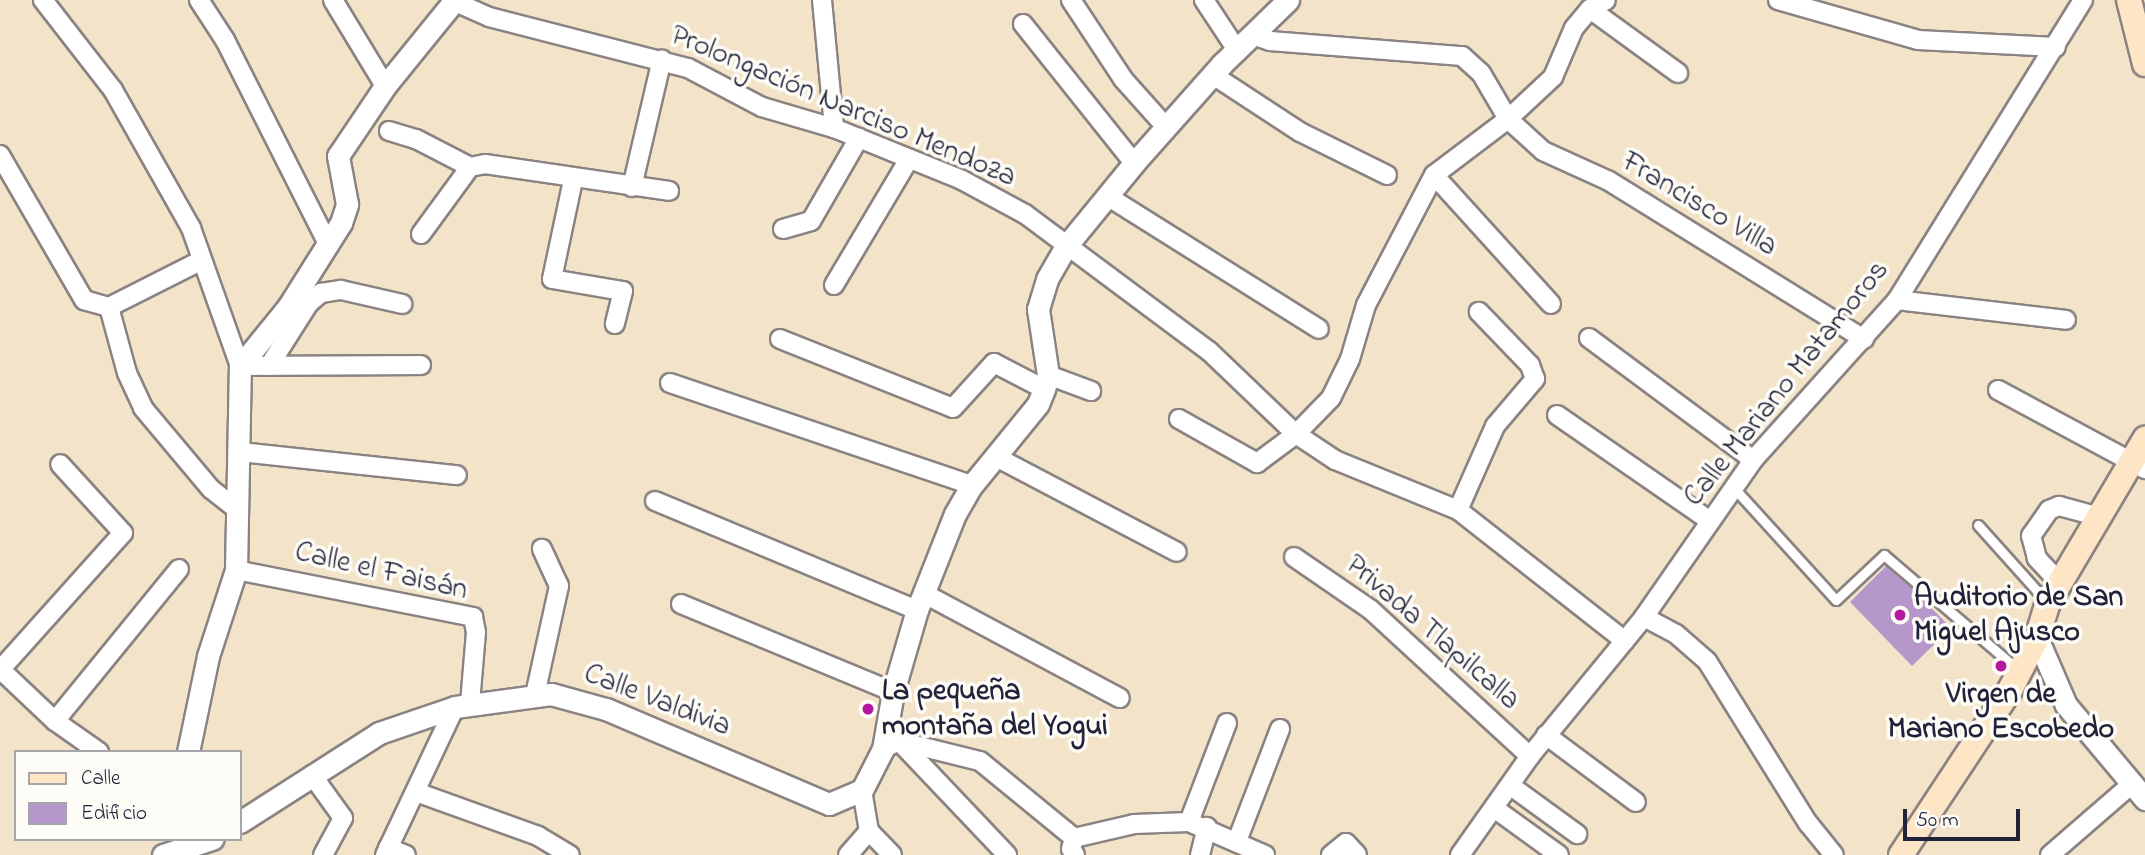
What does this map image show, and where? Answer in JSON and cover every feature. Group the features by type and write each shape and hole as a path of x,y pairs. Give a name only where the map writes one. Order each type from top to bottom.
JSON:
{"main road":[{"path":"2129,0 2145,64"},
{"path":"1901,855 2020,671 2037,638 2053,593 2097,516 2137,466 2145,439"}],"street":[{"path":"43,0 113,90 191,228 240,366 236,570 208,656 188,750"},
{"path":"199,0 225,40 328,244"},
{"path":"333,0 385,86"},
{"path":"822,0 834,128"},
{"path":"1071,0 1123,79 1167,127"},
{"path":"1204,0 1245,43"},
{"path":"892,855 869,831 862,790 891,745 893,692 920,601 951,523 972,485 1038,404 1046,382 1038,309 1047,279 1067,245 1134,163 1213,75 1288,0"},
{"path":"1179,419 1257,463 1296,434 1331,398 1350,359 1366,305 1434,175 1508,119 1553,77 1574,28 1590,9 1606,0"},
{"path":"1778,0 1918,40 2056,47"},
{"name":"Calle Mariano Matamoros","path":"1460,855 1546,735 1644,617 1753,460 1897,300 2056,47 2082,0"},
{"path":"240,366 288,307 328,244 347,204 338,156 385,86 453,1"},
{"name":"Prolongación Narciso Mendoza","path":"453,1 502,20 662,59 762,107 834,128 962,180 1025,214 1209,351 1296,434 1335,460 1458,510 1625,641"},
{"path":"1590,9 1678,73"},
{"path":"1023,24 1134,163"},
{"name":"Francisco Villa","path":"1245,43 1270,41 1462,56 1481,73 1508,119 1543,151 1609,181 1864,339"},
{"path":"632,187 662,59"},
{"path":"1213,75 1300,132 1387,175"},
{"path":"389,131 416,139 470,167 485,164 573,180 668,191"},
{"path":"783,229 802,228 811,221 859,138"},
{"path":"0,155 84,300 109,307 202,260"},
{"path":"834,285 909,159"},
{"path":"421,234 470,167"},
{"path":"1434,175 1551,304"},
{"path":"573,180 552,279 622,290 615,324"},
{"path":"1107,196 1319,329"},
{"path":"269,366 309,303 321,293 341,290 402,304"},
{"path":"1897,300 2066,320"},
{"path":"109,307 127,373 143,408 211,489 237,509"},
{"path":"1458,510 1495,426 1535,379 1530,365 1479,312"},
{"path":"1588,338 1753,460"},
{"path":"780,339 953,408 994,363 1046,382 1091,391"},
{"path":"240,366 421,365"},
{"path":"670,383 972,485"},
{"path":"1998,390 2137,466"},
{"path":"1557,415 1710,520"},
{"path":"240,452 457,475"},
{"path":"996,457 1177,552"},
{"path":"60,464 123,533 0,670 55,721 96,750"},
{"path":"655,501 920,601 1119,698"},
{"path":"2053,593 2031,537 2049,510 2059,506 2097,516"},
{"path":"536,695 559,586 542,550"},
{"name":"Privada Tlapilcalla","path":"1294,557 1371,610 1530,756"},
{"path":"55,721 179,569"},
{"name":"Calle el Faisán","path":"236,570 473,617 476,632 463,706"},
{"path":"681,604 893,692"},
{"path":"1644,617 1676,634 1707,661 1808,822 1834,855"},
{"path":"2037,638 2066,705 2139,791 2050,855"},
{"name":"Calle Valdivia","path":"242,821 379,733 463,706 536,695 578,699 829,804 862,790"},
{"path":"406,855 386,851 463,706"},
{"path":"1189,822 1227,723"},
{"path":"1237,841 1280,729"},
{"path":"1546,735 1636,802"},
{"path":"891,745 980,761 1075,847 1134,824 1189,822 1207,827 1265,855"},
{"path":"891,745 1007,855"},
{"path":"312,775 343,818 323,855"},
{"path":"1511,786 1577,834"},
{"path":"416,792 538,836 570,855"},
{"path":"1494,808 1559,855"},
{"path":"1200,855 1207,827"},
{"path":"848,855 869,831"},
{"path":"1331,855 1346,843 1357,855"},
{"path":"163,855 186,844"}],"lane":[{"path":"1734,488 1836,600 1884,555 2020,671"},
{"path":"1978,525 2053,593"}],"building":[{"name":"Auditorio de San Miguel Ajusco","path":"1888,564 1951,628 1912,666 1850,602"}],"place":[{"name":"Auditorio de San Miguel Ajusco","path":"1900,615"},
{"name":"Virgen de Mariano Escobedo","path":"2001,666"},
{"name":"La pequeña montaña del Yogui","path":"868,709"}]}
